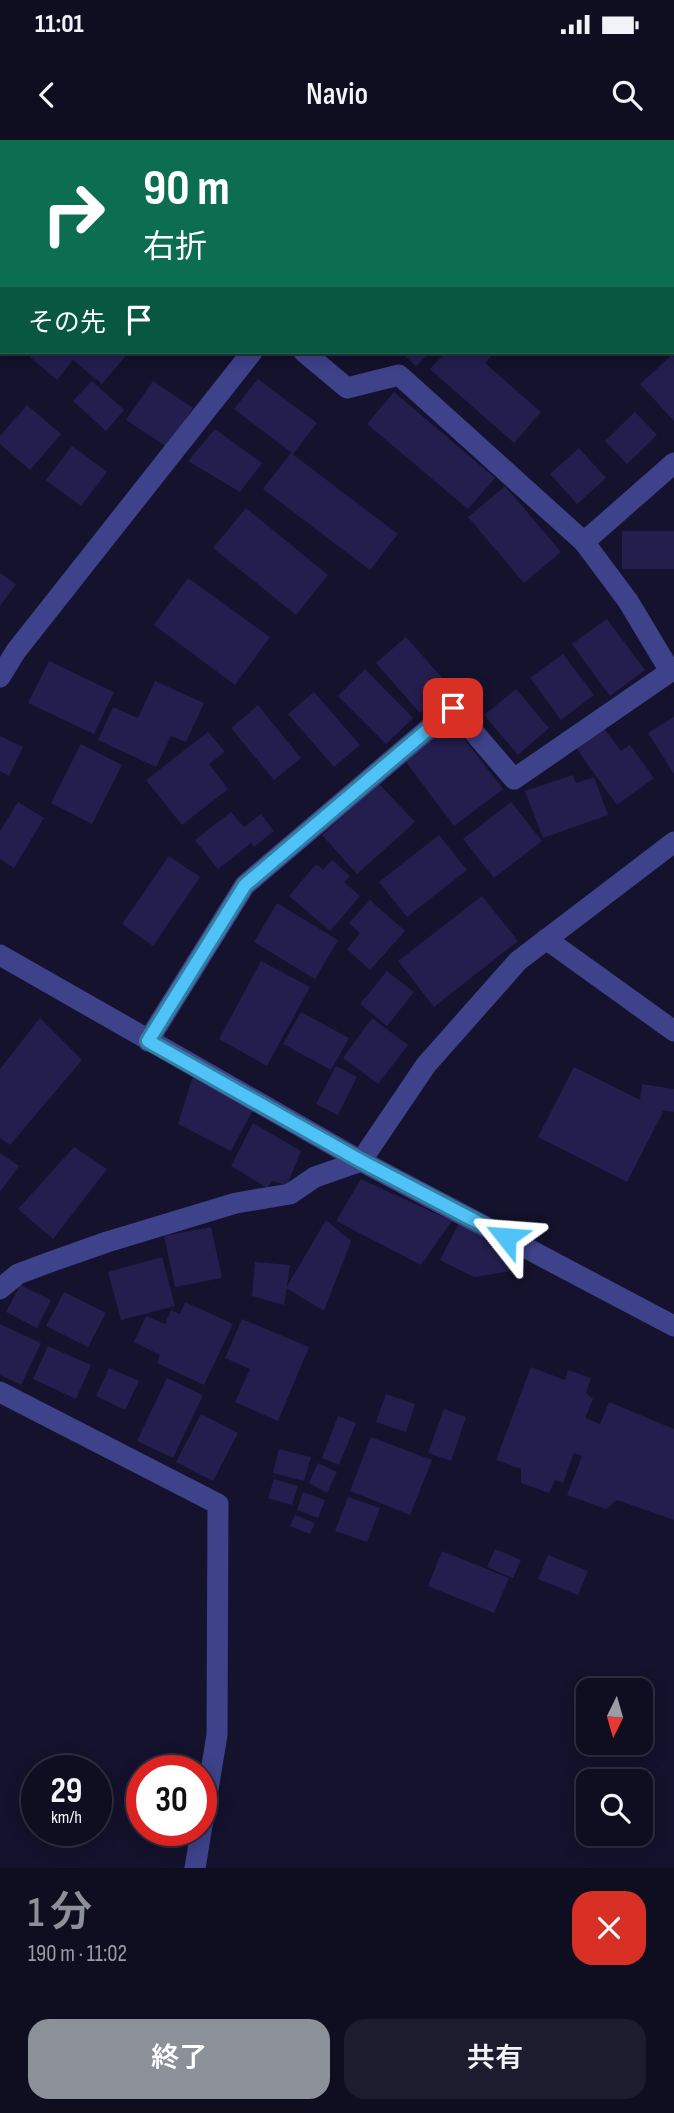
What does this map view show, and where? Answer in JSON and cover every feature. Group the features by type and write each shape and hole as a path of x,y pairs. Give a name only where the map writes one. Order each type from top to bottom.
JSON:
{"street":[{"path":"0,677 16,651 250,354"},
{"path":"148,1041 245,885 453,708 514,779 672,670 628,601 584,542 398,375 347,388 306,354"},
{"path":"584,542 674,463"},
{"path":"0,1289 18,1273 107,1242 236,1203 290,1194 315,1177 361,1161 426,1065 518,961 674,842"},
{"path":"546,939 674,1031"},
{"path":"0,955 361,1161 674,1326"},
{"path":"0,1392 218,1504 217,1735 195,1868"}],"building":[{"path":"33,354 127,354 102,384 73,360 57,380 30,357"},
{"path":"403,354 428,354 416,366"},
{"path":"444,354 493,354 485,363 541,412 514,443 430,369"},
{"path":"672,355 674,357 674,421 640,384"},
{"path":"258,379 317,423 293,454 234,409"},
{"path":"92,381 124,410 106,431 73,401"},
{"path":"153,381 193,408 167,447 126,420"},
{"path":"394,392 495,478 468,509 367,424"},
{"path":"27,405 61,434 30,470 0,444 0,436"},
{"path":"635,412 657,435 627,464 605,441"},
{"path":"215,429 262,463 240,492 188,461"},
{"path":"72,446 107,472 81,506 46,480"},
{"path":"579,448 606,478 577,504 550,474"},
{"path":"291,453 398,534 370,570 263,489"},
{"path":"505,486 561,552 524,583 468,517"},
{"path":"246,508 328,575 296,615 213,548"},
{"path":"622,531 674,531 674,569 622,569"},
{"path":"0,573 16,584 0,606"},
{"path":"188,578 270,637 235,685 154,625"},
{"path":"607,619 645,670 610,696 572,644"},
{"path":"406,637 450,687 420,713 376,663"},
{"path":"563,654 594,695 561,720 530,678"},
{"path":"49,661 114,692 94,734 28,703"},
{"path":"365,669 413,718 386,744 338,696"},
{"path":"155,681 204,703 186,742 171,736 156,767 98,740 113,707 138,718"},
{"path":"516,689 549,728 518,755 484,715"},
{"path":"314,692 360,745 334,767 288,714"},
{"path":"258,705 301,758 274,780 231,728"},
{"path":"674,717 674,774 648,733"},
{"path":"451,722 503,789 454,826 403,758"},
{"path":"602,726 621,751 630,745 654,778 617,805 574,745"},
{"path":"208,732 225,752 209,764 228,789 182,825 146,780"},
{"path":"0,736 23,747 9,776 0,771"},
{"path":"81,744 122,765 92,824 51,803"},
{"path":"573,775 576,783 594,777 608,815 543,838 525,791"},
{"path":"379,784 415,822 357,874 322,835"},
{"path":"18,802 44,818 14,868 0,859 0,831"},
{"path":"511,802 542,841 494,878 463,839"},
{"path":"231,812 244,827 261,814 274,831 254,847 251,843 218,869 195,840"},
{"path":"439,835 467,870 407,917 379,882"},
{"path":"169,856 200,877 153,946 122,924"},
{"path":"332,860 350,876 344,882 360,896 330,931 289,896 316,864 323,870"},
{"path":"482,896 518,941 434,1007 398,961"},
{"path":"370,900 405,931 370,970 347,949 360,933 349,923"},
{"path":"277,903 338,940 315,979 254,942"},
{"path":"261,961 310,987 267,1066 219,1039"},
{"path":"387,971 414,992 387,1026 360,1004"},
{"path":"301,1012 349,1038 331,1070 283,1044"},
{"path":"40,1018 82,1060 10,1145 0,1138 0,1069"},
{"path":"372,1018 408,1045 378,1084 343,1058"},
{"path":"336,1066 357,1077 338,1115 316,1104"},
{"path":"574,1067 640,1100 642,1084 674,1089 674,1112 660,1110 663,1112 627,1182 538,1137"},
{"path":"193,1076 254,1108 231,1151 178,1124"},
{"path":"253,1123 301,1151 287,1185 272,1181 267,1188 231,1166"},
{"path":"74,1147 107,1169 53,1239 18,1209"},
{"path":"0,1153 19,1166 0,1192"},
{"path":"361,1179 452,1221 421,1265 336,1221"},
{"path":"326,1220 351,1241 324,1311 286,1288"},
{"path":"459,1223 515,1250 517,1270 474,1277 440,1260"},
{"path":"211,1227 222,1278 175,1287 164,1236"},
{"path":"162,1257 175,1306 121,1320 108,1272"},
{"path":"255,1262 290,1265 284,1305 252,1296"},
{"path":"20,1285 51,1300 37,1328 6,1312"},
{"path":"64,1292 106,1313 88,1347 46,1326"},
{"path":"185,1302 233,1324 204,1385 157,1363 160,1355 134,1342 146,1316 165,1324 171,1310 180,1314"},
{"path":"242,1319 309,1347 278,1421 235,1402 250,1369 225,1358"},
{"path":"0,1324 41,1343 21,1385 0,1375"},
{"path":"48,1346 91,1365 76,1399 33,1379"},
{"path":"531,1367 565,1380 568,1370 591,1378 586,1393 593,1399 585,1418 600,1424 609,1402 674,1429 674,1520 617,1500 606,1509 567,1495 582,1456 574,1453 563,1483 555,1480 549,1493 521,1483 521,1469 496,1460"},
{"path":"109,1368 139,1381 125,1410 96,1396"},
{"path":"167,1378 203,1395 173,1458 137,1441"},
{"path":"386,1394 415,1404 406,1432 376,1422"},
{"path":"444,1409 466,1417 451,1461 428,1453"},
{"path":"201,1414 238,1433 213,1481 176,1462"},
{"path":"338,1416 356,1423 339,1465 322,1458"},
{"path":"371,1437 432,1460 410,1515 350,1491"},
{"path":"279,1449 311,1457 304,1481 273,1473"},
{"path":"318,1463 337,1472 327,1493 309,1483"},
{"path":"274,1479 298,1486 292,1505 268,1498"},
{"path":"303,1492 325,1500 318,1518 297,1510"},
{"path":"348,1497 380,1508 367,1542 335,1531"},
{"path":"295,1515 315,1523 310,1534 290,1526"},
{"path":"495,1549 521,1560 513,1578 487,1567"},
{"path":"442,1551 509,1578 494,1613 428,1586"},
{"path":"548,1555 588,1571 578,1595 538,1579"}],"route":[{"path":"453,708 245,885 148,1041 361,1161 506,1237"}]}
